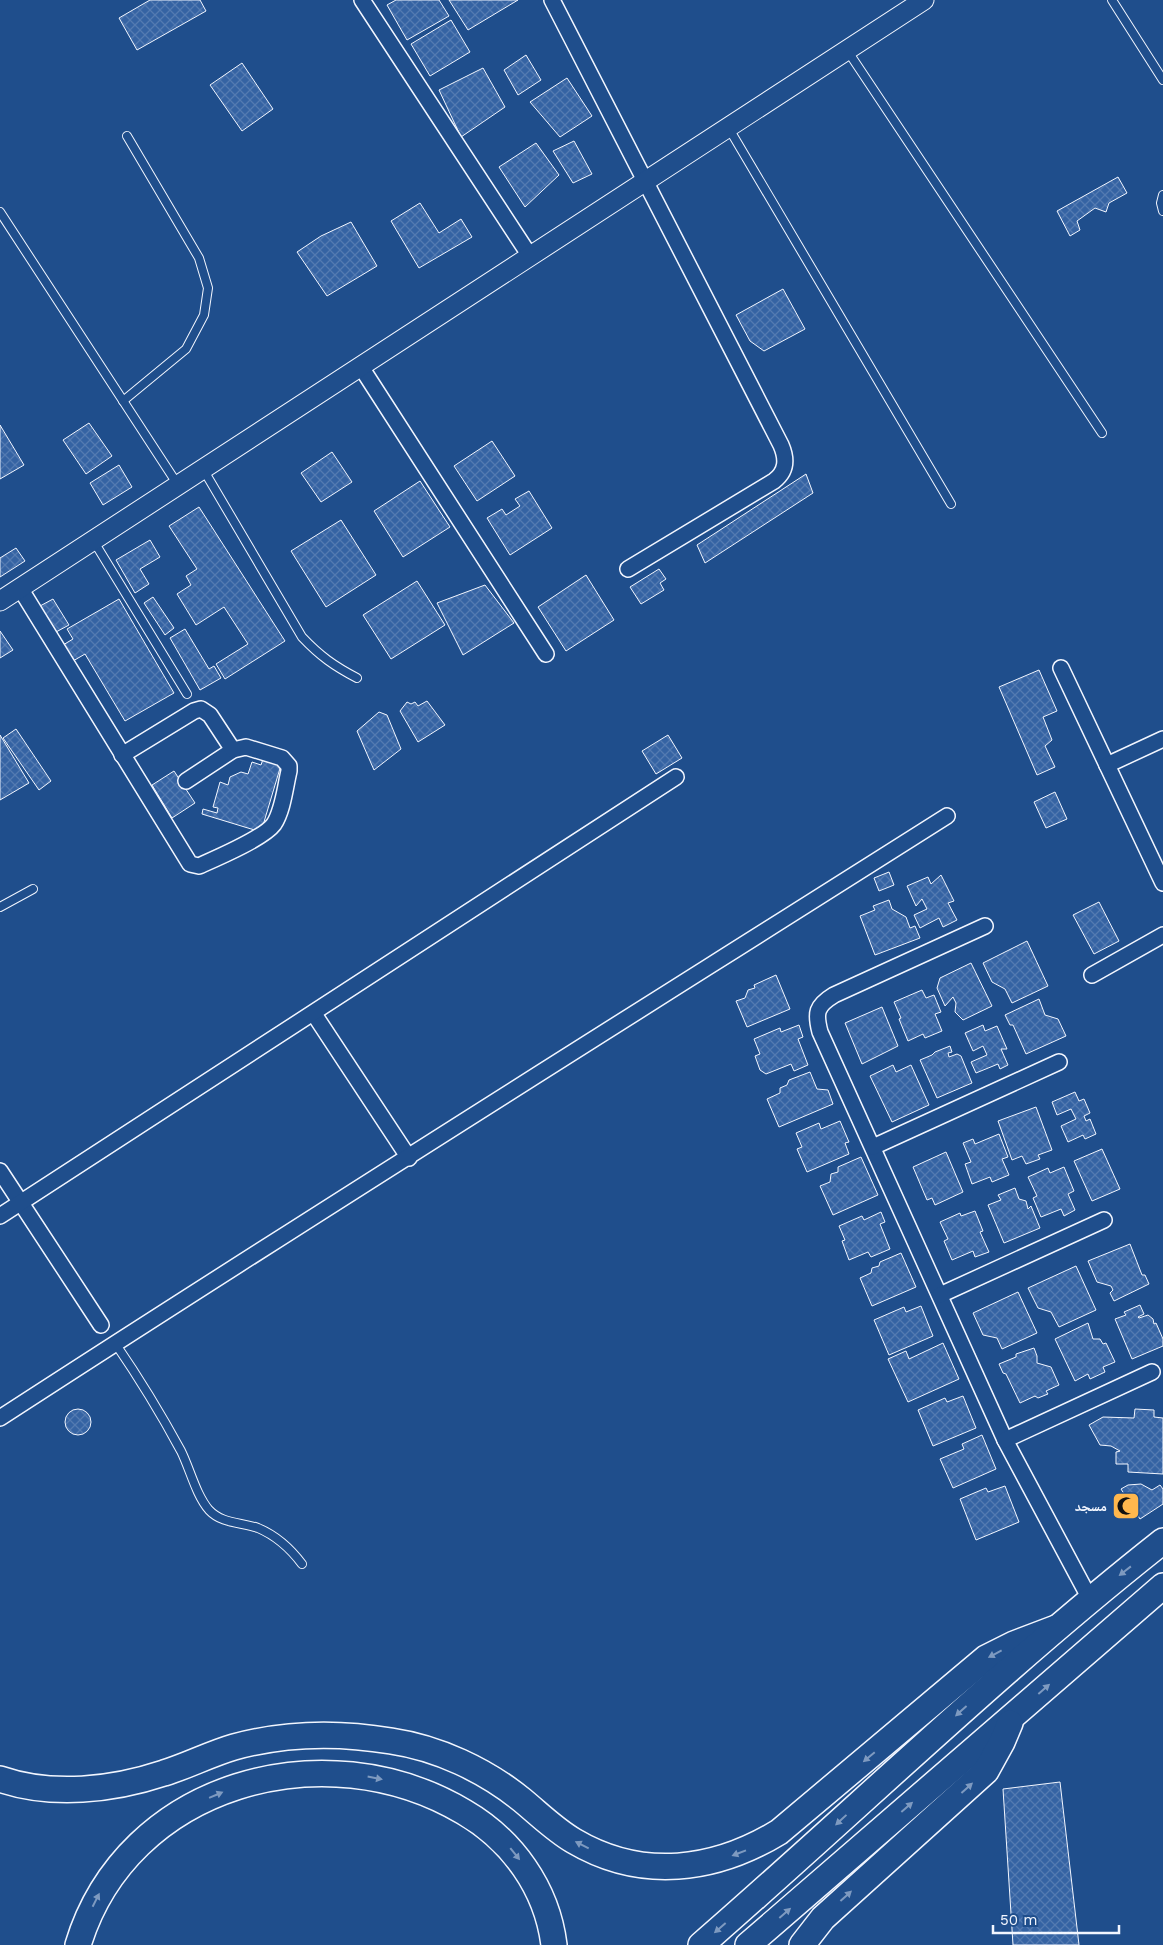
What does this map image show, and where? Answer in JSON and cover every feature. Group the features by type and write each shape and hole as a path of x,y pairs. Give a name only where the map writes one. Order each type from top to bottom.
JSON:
{"highway":[{"path":"701,1945 789,1868 961,1711 1090,1599 1163,1541"},
{"path":"748,1945 1163,1586"},
{"path":"0,1779 50,1788 97,1788 144,1780 211,1754 256,1742 303,1735 348,1735 408,1744 438,1753 479,1772 522,1800 557,1830 594,1851 637,1864 660,1867 701,1864 741,1852 779,1832 986,1658 1014,1644 1056,1628"},
{"path":"802,1945 823,1918 986,1771 1002,1742 1013,1716"},
{"path":"78,1945 90,1910 110,1876 139,1843 174,1816 214,1796 257,1781 307,1774 332,1773 375,1778 417,1790 456,1807 492,1830 516,1856 536,1886 549,1921 554,1945"}],"street":[{"path":"362,0 530,256"},
{"path":"552,0 781,445 786,463 780,476 774,481 628,569"},
{"path":"0,601 924,0"},
{"path":"361,367 546,654"},
{"path":"20,588 190,864 199,866 264,833 273,825 279,811 289,771 286,761 278,756 246,747 233,750 186,781"},
{"path":"1061,668 1163,883"},
{"path":"122,755 194,711 201,709 210,715 233,750"},
{"path":"1107,765 1163,739"},
{"path":"0,1216 314,1014 676,777"},
{"path":"0,1418 115,1343 947,816"},
{"path":"985,926 825,1001 818,1009 817,1020 820,1032 1005,1440 1090,1599"},
{"path":"1092,976 1163,935"},
{"path":"314,1014 409,1158"},
{"path":"873,1148 1059,1062"},
{"path":"0,1171 101,1325"},
{"path":"940,1295 1104,1220"},
{"path":"1005,1440 1152,1372"}],"lane":[{"path":"1112,0 1163,80"},
{"path":"846,50 1102,433"},
{"path":"728,127 951,504"},
{"path":"123,401 186,348 204,315 208,288 199,258 127,136"},
{"path":"1163,195 1161,203 1163,211"},
{"path":"0,212 178,485"},
{"path":"203,469 302,637 333,666 357,678"},
{"path":"93,540 186,694"},
{"path":"0,907 33,888"},
{"path":"115,1343 161,1415 182,1453 208,1508 222,1520 245,1524 271,1535 283,1543 302,1564"}],"building":[{"path":"150,0 200,0 206,11 137,50 119,18"},
{"path":"396,0 439,0 449,16 407,40 387,5"},
{"path":"449,0 518,0 468,30"},
{"path":"451,20 470,52 430,76 411,44"},
{"path":"526,55 541,80 518,95 504,70"},
{"path":"242,63 273,109 242,131 210,85"},
{"path":"483,68 505,107 461,137 439,90"},
{"path":"567,78 592,116 560,137 530,102"},
{"path":"574,141 592,174 573,183 553,151"},
{"path":"536,143 559,175 525,207 499,167"},
{"path":"1118,177 1127,193 1109,203 1106,212 1095,208 1077,221 1080,230 1070,236 1057,211"},
{"path":"420,203 439,233 461,219 472,237 419,268 391,221"},
{"path":"351,222 377,266 327,296 297,252 321,236"},
{"path":"783,289 805,329 764,351 750,341 736,315"},
{"path":"89,423 112,456 86,474 63,440"},
{"path":"0,425 24,465 0,479"},
{"path":"492,441 515,476 477,501 454,466"},
{"path":"332,452 352,482 321,502 301,473"},
{"path":"119,465 132,487 103,505 90,483"},
{"path":"806,474 813,493 705,563 697,545"},
{"path":"420,481 450,527 403,557 374,511"},
{"path":"529,491 552,528 510,555 487,518 502,509 506,515 520,506 515,499"},
{"path":"199,507 285,641 225,679 216,664 248,644 224,607 196,625 177,594 191,585 186,576 197,569 169,526"},
{"path":"341,520 376,575 326,607 291,551"},
{"path":"150,540 160,557 140,569 149,584 135,593 116,560"},
{"path":"16,548 25,561 0,577 0,558"},
{"path":"659,569 666,579 660,583 664,590 641,604 630,587"},
{"path":"586,575 614,620 566,651 538,607"},
{"path":"417,581 445,625 391,659 363,615"},
{"path":"485,585 514,623 463,655 437,603"},
{"path":"153,597 174,628 165,635 144,603"},
{"path":"53,599 69,625 56,632 40,606"},
{"path":"119,599 174,693 125,721 85,654 73,661 63,645 73,639 67,629"},
{"path":"185,629 209,669 214,666 221,678 200,690 170,638"},
{"path":"0,631 13,650 0,658"},
{"path":"1039,670 1057,711 1043,717 1052,740 1045,746 1055,767 1037,775 999,687"},
{"path":"427,701 445,725 418,742 400,711 407,702 411,704 415,702 418,706"},
{"path":"379,712 387,715 401,749 374,770 357,731"},
{"path":"16,729 51,781 39,790 3,738"},
{"path":"0,735 29,783 0,800"},
{"path":"668,735 682,758 656,774 642,751"},
{"path":"263,759 281,765 261,832 202,814 203,809 217,813 218,808 213,807 220,782 228,785 230,777 241,772 248,774 252,762 261,765"},
{"path":"174,771 195,803 172,818 152,785"},
{"path":"1055,792 1067,819 1046,828 1034,802"},
{"path":"889,872 894,885 879,891 874,878"},
{"path":"941,875 954,901 948,903 957,920 943,927 939,918 920,928 914,915 927,909 922,899 916,906 907,886 928,877 931,884"},
{"path":"889,900 892,909 906,917 910,928 915,926 920,938 875,955 860,916 875,910 873,906"},
{"path":"1099,902 1119,941 1094,954 1073,915"},
{"path":"1027,941 1048,986 1012,1003 1005,989 992,982 983,963"},
{"path":"971,963 992,1006 963,1020 955,1012 956,1003 953,997 945,1006 937,988 940,978"},
{"path":"776,975 790,1009 747,1027 736,1001 745,998 748,990 755,988 754,985"},
{"path":"922,990 926,998 934,995 941,1012 935,1014 942,1031 925,1038 923,1034 908,1041 894,1002"},
{"path":"1039,999 1045,1015 1058,1019 1066,1036 1026,1054 1013,1025 1010,1025 1005,1015"},
{"path":"882,1007 898,1046 862,1064 845,1023"},
{"path":"799,1025 803,1037 798,1039 808,1065 794,1071 791,1064 766,1074 760,1070 755,1056 760,1054 754,1039 780,1028 781,1032"},
{"path":"983,1025 985,1031 997,1026 1007,1049 1001,1049 1008,1065 1000,1069 998,1064 976,1073 971,1062 987,1055 983,1046 973,1051 965,1033"},
{"path":"950,1046 952,1052 948,1053 949,1057 957,1054 961,1056 972,1083 937,1098 920,1060"},
{"path":"893,1065 896,1072 911,1065 929,1105 892,1122 870,1076"},
{"path":"810,1072 817,1089 828,1090 833,1104 779,1127 767,1099 780,1093 780,1088 787,1085 789,1080"},
{"path":"1075,1092 1079,1101 1084,1099 1090,1113 1084,1116 1086,1121 1090,1119 1096,1134 1085,1139 1083,1135 1068,1142 1061,1126 1076,1119 1071,1109 1057,1115 1052,1102"},
{"path":"1036,1107 1052,1150 1038,1155 1040,1159 1026,1164 1022,1156 1012,1160 998,1121"},
{"path":"840,1121 849,1142 845,1143 849,1154 807,1172 797,1149 802,1147 796,1133 819,1123 821,1129"},
{"path":"999,1134 1008,1157 1002,1159 1009,1175 992,1182 990,1177 972,1184 965,1164 971,1162 963,1143 973,1139 975,1144"},
{"path":"1102,1149 1120,1189 1092,1201 1074,1161"},
{"path":"946,1152 963,1192 935,1205 932,1198 927,1200 913,1167"},
{"path":"861,1157 878,1195 833,1215 820,1186 830,1182 831,1174 838,1172 838,1167"},
{"path":"1064,1167 1074,1191 1068,1194 1075,1210 1064,1216 1061,1209 1041,1217 1033,1198 1037,1196 1028,1177 1048,1168 1050,1173"},
{"path":"1015,1188 1019,1199 1026,1201 1028,1209 1031,1206 1040,1228 1004,1243 988,1205 1001,1200 998,1195"},
{"path":"975,1211 983,1231 980,1232 989,1252 975,1257 973,1251 952,1260 944,1241 948,1239 940,1222 960,1213 961,1216"},
{"path":"881,1212 885,1222 880,1224 890,1249 871,1257 868,1252 849,1260 842,1241 845,1240 839,1226 862,1216 864,1220"},
{"path":"1130,1244 1142,1275 1145,1275 1149,1284 1114,1301 1110,1293 1113,1290 1111,1286 1097,1282 1088,1261"},
{"path":"901,1253 916,1287 872,1306 860,1278 871,1273 872,1268 879,1266 880,1262"},
{"path":"1076,1266 1096,1310 1059,1327 1051,1312 1038,1308 1028,1288"},
{"path":"1018,1292 1037,1333 1002,1349 997,1338 983,1335 973,1313"},
{"path":"1140,1305 1144,1314 1138,1317 1148,1315 1153,1319 1163,1339 1163,1346 1132,1359 1115,1319 1126,1315 1124,1312"},
{"path":"921,1306 933,1336 889,1355 874,1320 904,1307 906,1312"},
{"path":"1088,1323 1093,1339 1100,1339 1103,1344 1106,1343 1115,1362 1103,1367 1105,1372 1090,1379 1088,1374 1075,1381 1055,1339"},
{"path":"943,1343 959,1379 908,1402 888,1359 906,1351 909,1359"},
{"path":"1034,1348 1037,1363 1051,1367 1059,1385 1046,1391 1048,1394 1038,1398 1035,1396 1020,1403 999,1364 1016,1357 1016,1354"},
{"path":"963,1396 976,1428 933,1446 918,1410 945,1398 947,1402"},
{"path":"78,1409 87,1413 91,1422 87,1431 78,1435 69,1431 65,1422 69,1413"},
{"path":"1135,1409 1154,1410 1154,1417 1163,1418 1163,1474 1128,1472 1128,1464 1116,1464 1116,1452 1120,1451 1111,1446 1100,1445 1089,1425 1103,1417 1134,1418"},
{"path":"982,1435 996,1469 953,1488 940,1459 964,1449 962,1444"},
{"path":"1141,1484 1152,1490 1160,1485 1163,1489 1163,1504 1140,1519 1121,1489 1128,1485"},
{"path":"1005,1486 1019,1522 976,1540 960,1499 986,1488 988,1492"},
{"path":"1060,1782 1079,1945 1013,1945 1003,1789"}],"place":[{"name":"مسجد","path":"1126,1506"}]}
